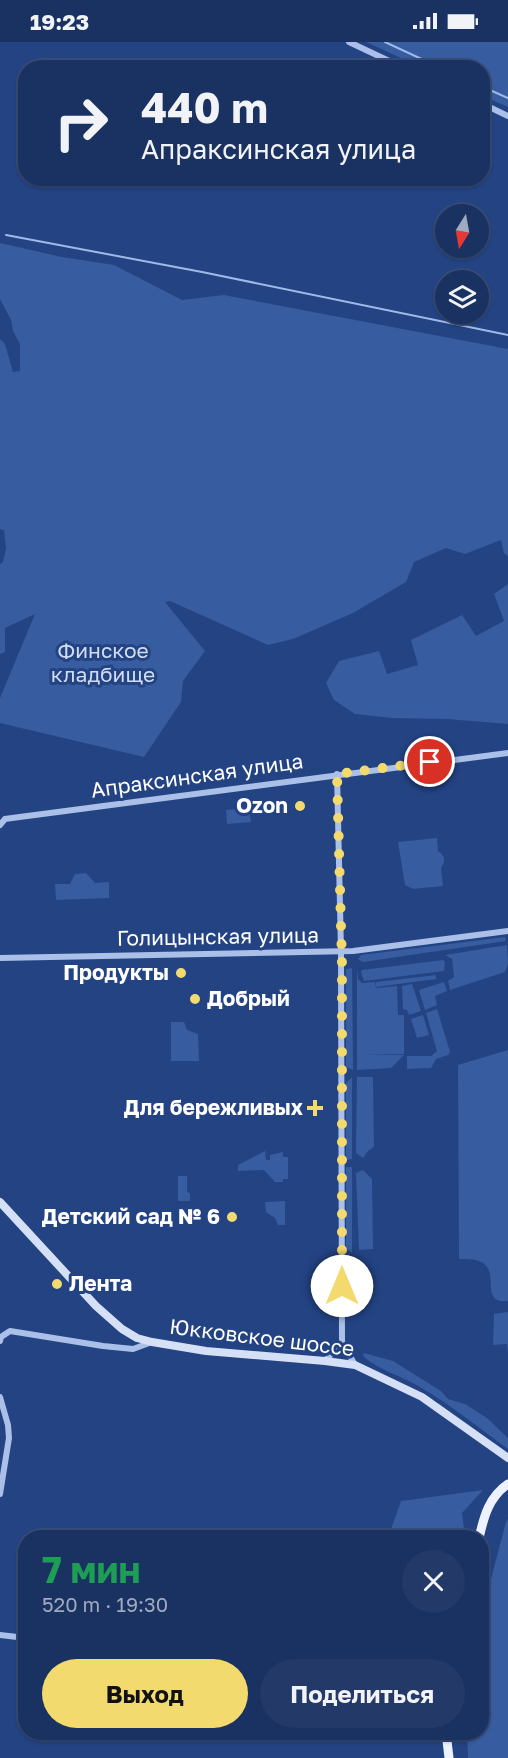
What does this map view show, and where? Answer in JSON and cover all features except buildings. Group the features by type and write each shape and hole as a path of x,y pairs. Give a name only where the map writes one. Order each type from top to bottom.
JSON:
{"main road":[{"name":"Юкковское шоссе","path":"0,1202 89,1299 122,1329 136,1338 249,1356 354,1365 422,1397 508,1458"},
{"path":"481,1530 486,1511 493,1498 508,1484"},
{"path":"447,1740 448,1758"}],"street":[{"path":"349,42 387,60"},
{"path":"490,107 508,116"},
{"name":"Апраксинская улица","path":"0,825 5,819 12,818 508,753"},
{"path":"337,774 341,951 342,1342 354,1365"},
{"name":"Голицынская улица","path":"0,958 341,951 508,931"},
{"path":"0,1341 1,1337 10,1331"},
{"path":"0,1332 10,1331 133,1349 152,1342"},
{"path":"325,1361 342,1342"},
{"path":"0,1397 8,1425 9,1438 0,1494"},
{"path":"0,1635 18,1637"}],"green space":[{"path":"366,42 508,42 508,107 490,99 490,60 406,60"},
{"name":"Финское кладбище","path":"0,243 62,257 114,265 182,300 224,295 508,349 508,556 504,553 501,540 465,554 446,548 414,562 406,582 353,613 293,639 268,645 170,601 165,602 205,651 183,681 181,702 144,757 0,723 0,698 35,614 5,628 5,652 0,654 0,564 3,562 6,548 4,530 0,529 0,339 5,344 13,372 20,371 20,344 0,299"},
{"path":"508,584 508,724 355,714 334,700 326,683 339,661 379,651 387,674 418,665 411,640 462,615 476,636 504,621 494,594"},
{"path":"249,808 251,822 227,824 226,810"},
{"path":"437,838 438,851 444,859 441,868 443,886 413,889 405,885 398,842"},
{"path":"86,873 95,883 109,882 109,898 56,900 55,884 70,884 75,874"},
{"path":"505,937 506,941 363,962 358,959 361,955"},
{"path":"507,945 508,963 505,972 450,990 448,981 454,977 452,959 445,955"},
{"path":"443,960 445,962 444,971 364,981 361,972 362,970"},
{"path":"357,967 358,979 362,983 375,982 376,988 397,986 398,1015 404,1015 404,1054 366,1054 404,1055 391,1068 357,1070"},
{"path":"352,968 353,1070 346,1067 346,969"},
{"path":"436,975 436,979 376,987 376,982"},
{"path":"444,982 447,991 435,996 437,1005 425,1010 419,990"},
{"path":"412,984 421,1011 409,1015 407,1010 403,1009 402,986"},
{"path":"437,1009 450,1052 436,1059 431,1068 407,1069 407,1056 431,1056 437,1051 426,1013"},
{"path":"423,1015 429,1035 417,1038 411,1019"},
{"path":"171,1022 184,1022 187,1030 198,1034 199,1061 171,1061"},
{"path":"508,1050 508,1301 499,1301 492,1292 491,1278 486,1265 477,1260 459,1259 458,1065"},
{"path":"352,1077 352,1159 346,1160 346,1083"},
{"path":"357,1077 373,1077 374,1147 363,1158 356,1153"},
{"path":"265,1151 266,1160 270,1160 270,1155 283,1152 283,1157 288,1157 288,1179 275,1182 264,1170 238,1171 238,1165"},
{"path":"346,1167 352,1167 352,1253 346,1248"},
{"path":"363,1170 372,1179 373,1249 359,1250 356,1173"},
{"path":"178,1176 187,1176 187,1192 190,1193 190,1201 178,1201"},
{"path":"285,1201 285,1225 278,1225 275,1218 266,1212 265,1202"},
{"path":"508,1312 508,1354 507,1344 493,1345 494,1314"},
{"path":"364,1353 393,1361 441,1391 448,1399 465,1404 487,1418 508,1438 508,1449 431,1394 369,1361 363,1356"},
{"path":"483,1490 462,1513 464,1530 391,1530 401,1501"},
{"path":"508,1519 508,1758 468,1758 467,1740 489,1740 489,1586"}],"waterway":[{"path":"385,42 424,60"},
{"path":"490,90 508,98"},
{"path":"6,235 202,272 508,335"}],"place":[{"name":"Ozon","path":"300,806"},
{"name":"Продукты","path":"181,973"},
{"name":"Добрый","path":"195,999"},
{"name":"Для бережливых","path":"315,1108"},
{"name":"Детский сад № 6","path":"232,1217"},
{"name":"Лента","path":"57,1284"}],"route":[{"path":"342,1286 340,1074 342,964 337,774 430,762"}]}
